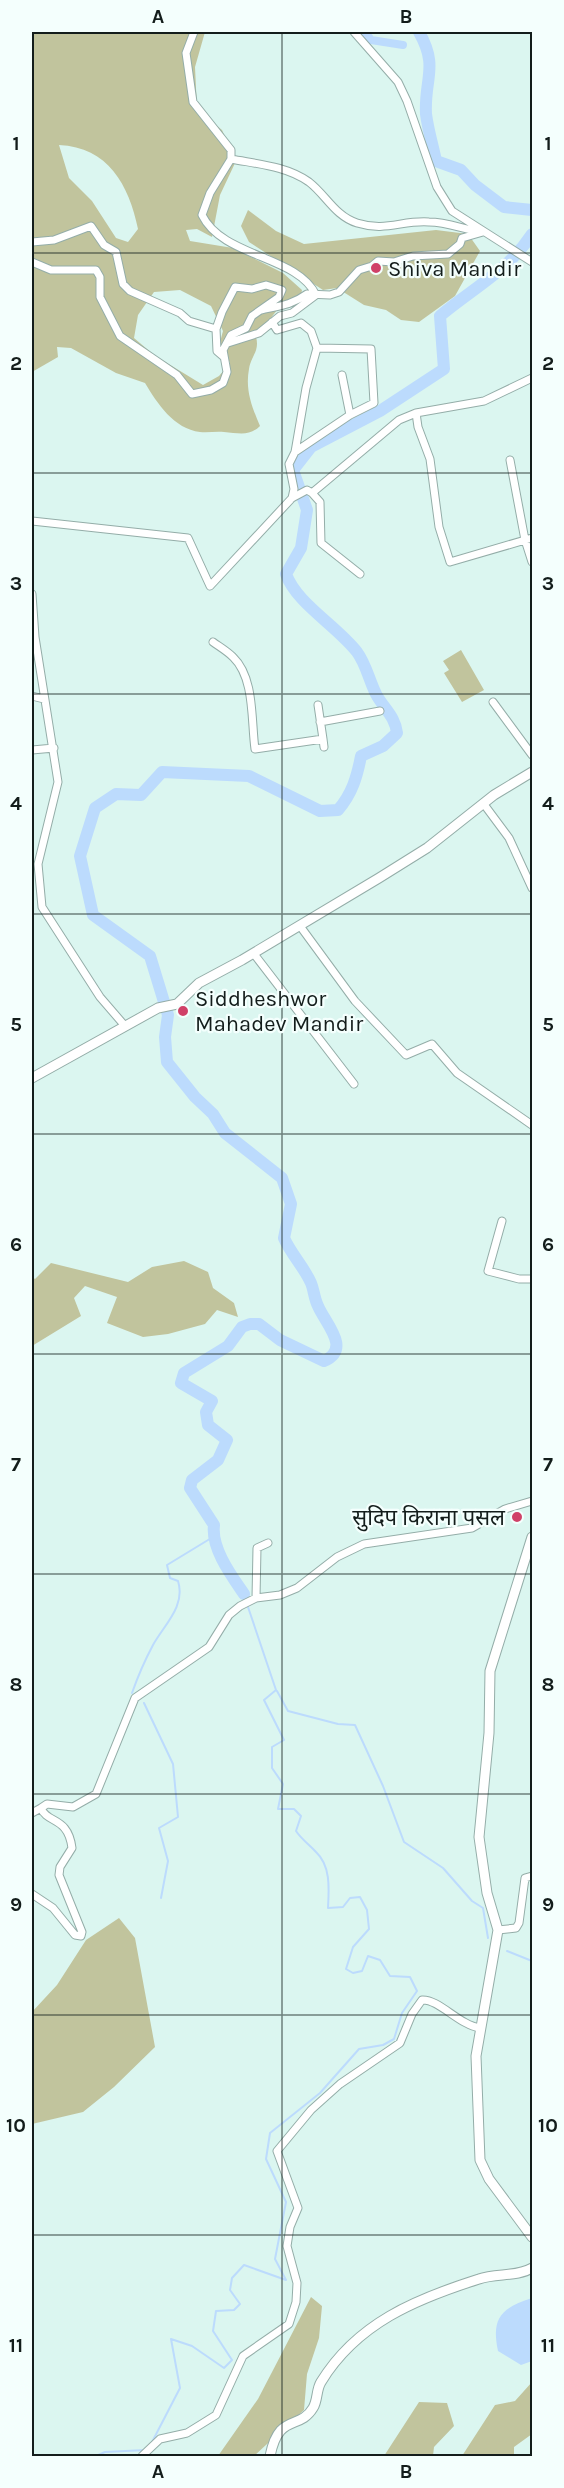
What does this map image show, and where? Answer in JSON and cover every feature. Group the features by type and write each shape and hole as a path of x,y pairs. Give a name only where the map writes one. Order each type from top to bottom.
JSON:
{"street":[{"path":"194,32 186,53 193,102 231,150 231,159 210,193 202,215 206,223 242,251 268,260 303,279 315,292"},
{"path":"354,32 398,82 412,112 437,187 452,211 532,262"},
{"path":"231,159 283,169 298,176 310,183 342,216 355,223 383,229 430,222 483,232"},
{"path":"32,242 54,240 92,226 104,245 116,252 123,284 130,291 180,313 189,321 216,329"},
{"path":"260,310 281,307 315,292 330,295 339,292 359,270 372,266 378,261 394,262 413,256 448,254 460,244 462,238 483,232"},
{"path":"32,262 51,270 96,270 100,277 100,297 120,336 177,375 192,394 211,390 223,383 226,372 224,357 223,350 231,335 246,328 252,316 279,297 282,290 266,285 252,289 236,287 222,312 216,329 217,351 224,357"},
{"path":"228,343 259,333 280,316 298,309 313,298 315,292"},
{"path":"272,322 277,330 301,323 311,331 317,348 306,388 295,452 289,464 294,489 292,498"},
{"path":"295,452 350,415 374,404 371,349 317,348"},
{"path":"342,375 350,415"},
{"path":"32,521 188,538 210,586 292,498 309,491 399,420 416,413 484,401 532,378"},
{"path":"416,413 430,459 439,527 450,562 529,539"},
{"path":"510,460 529,539 532,562"},
{"path":"309,491 320,502 321,543 360,574"},
{"path":"32,594 44,699 58,782 38,864 42,907 100,997 125,1026"},
{"path":"213,642 234,657 243,670 249,691 255,749 324,743 318,705"},
{"path":"32,696 44,699"},
{"path":"493,702 532,755"},
{"path":"320,722 380,711"},
{"path":"32,750 54,748"},
{"path":"32,1078 159,1008 177,1004 199,983 254,954 427,848 483,803 532,771"},
{"path":"483,803 509,838 532,888"},
{"path":"300,926 355,1001 406,1055 432,1044 457,1073 532,1125"},
{"path":"254,954 354,1084"},
{"path":"502,1221 488,1271 519,1279 532,1279"},
{"path":"32,1813 47,1804 73,1807 96,1794 135,1698 205,1650 229,1615 240,1606 256,1598 280,1595 297,1588 337,1557 364,1544 472,1528 505,1509 532,1501"},
{"path":"532,1537 490,1671 489,1733 479,1837 487,1893 498,1930 476,2056 480,2160 489,2179 524,2221 532,2237"},
{"path":"256,1598 257,1548 268,1543"},
{"path":"32,1894 53,1908 75,1935 81,1936 82,1932 60,1875 60,1867 72,1848 71,1836 64,1825 45,1814 41,1808"},
{"path":"498,1930 516,1928 519,1923 525,1878 532,1876"},
{"path":"142,2457 160,2439 187,2433 216,2415 243,2356 289,2324 296,2302 297,2283 287,2246 290,2227 298,2208 277,2151 311,2110 340,2084 400,2043 412,2014 422,2000 430,2001 463,2023 480,2028"},
{"path":"270,2457 276,2434 313,2409 323,2379 352,2344 376,2323 432,2294 484,2277 532,2268"}],"green space":[{"path":"32,32 205,32 195,67 197,109 222,130 236,161 220,195 212,237 197,229 186,230 190,241 233,248 283,273 302,290 301,295 281,305 256,337 257,346 250,364 248,384 252,405 260,426 252,432 243,434 191,430 167,414 145,383 116,373 71,348 57,347 58,357 32,372","holes":["59,145 76,147 91,153 114,171 129,198 138,229 128,242 116,238 92,201 69,178","180,290 211,306 223,331 220,342 230,363 219,376 203,385 154,355 134,338 138,315 154,292"]},
{"path":"248,210 276,231 304,244 436,230 468,234 480,251 455,296 419,322 401,320 386,310 364,305 337,288 323,290 249,242 241,226"},
{"path":"461,650 484,690 462,702 444,673 449,670 443,661"},
{"path":"184,1261 208,1272 213,1288 234,1303 238,1317 217,1310 205,1324 168,1334 143,1337 107,1323 117,1297 85,1286 74,1298 81,1316 32,1346 32,1277 35,1279 51,1263 128,1282 152,1267"},
{"path":"119,1918 135,1938 155,2047 114,2087 83,2112 32,2124 32,2012 57,1985 86,1940"},
{"path":"311,2297 322,2306 319,2338 307,2374 304,2410 254,2456 218,2456 258,2399"},
{"path":"532,2382 532,2434 514,2447 514,2456 462,2456 495,2405 515,2401"},
{"path":"419,2402 447,2403 454,2426 434,2447 433,2456 384,2456"}],"water":[{"path":"532,2298 532,2361 521,2365 498,2351 496,2330 506,2310"}],"waterway":[{"path":"365,32 371,40 403,45"},
{"path":"419,32 428,55 426,114 436,161 461,170 475,185 504,207 532,210"},
{"path":"244,1594 219,1552 214,1525 190,1488 192,1480 218,1460 227,1440 208,1425 206,1412 212,1401 181,1383 184,1373 228,1346 242,1327 250,1324 259,1324 280,1340 324,1361 332,1356 336,1350 336,1343 321,1313 308,1277 284,1238 291,1204 282,1178 225,1133 213,1114 195,1097 167,1062 165,1037 168,1015 150,956 93,915 80,856 95,808 116,794 141,795 162,772 249,776 320,811 338,810 353,785 361,756 383,746 397,733 394,722 376,694 357,652 298,595 286,574 301,548 307,510 293,470 311,447 380,411 444,369 440,316 501,269 523,247 532,234"},
{"path":"132,1693 150,1651 177,1607 180,1590 178,1581 170,1578 167,1565 213,1537"},
{"path":"151,2444 180,2388 171,2339 192,2346 224,2368 232,2360 213,2331 216,2311 234,2310 240,2304 230,2290 232,2278 244,2265 286,2280 275,2259 286,2202 266,2159 270,2133 320,2093 359,2049 383,2045 394,2039 402,2013 417,1991 410,1977 390,1976 380,1960 368,1956 362,1971 353,1973 346,1969 353,1947 369,1929 367,1910 360,1897 350,1898 343,1907 328,1908 327,1871 321,1858 296,1831 301,1816 294,1809 278,1809 283,1784 272,1768 272,1747 284,1740 264,1700 276,1690 248,1607"},
{"path":"277,1691 288,1711 338,1724 355,1725 383,1786 404,1842 443,1868 472,1901 483,1908 488,1938"},
{"path":"144,1703 173,1764 178,1817 159,1828 168,1861 161,1898"},
{"path":"507,1951 532,1961"},
{"path":"96,2456 105,2452 146,2450"}],"place":[{"name":"Shiva Mandir","path":"376,268"},
{"name":"Siddheshwor Mahadev Mandir","path":"183,1011"},
{"name":"सुदिप किराना पसल","path":"517,1517"}]}
